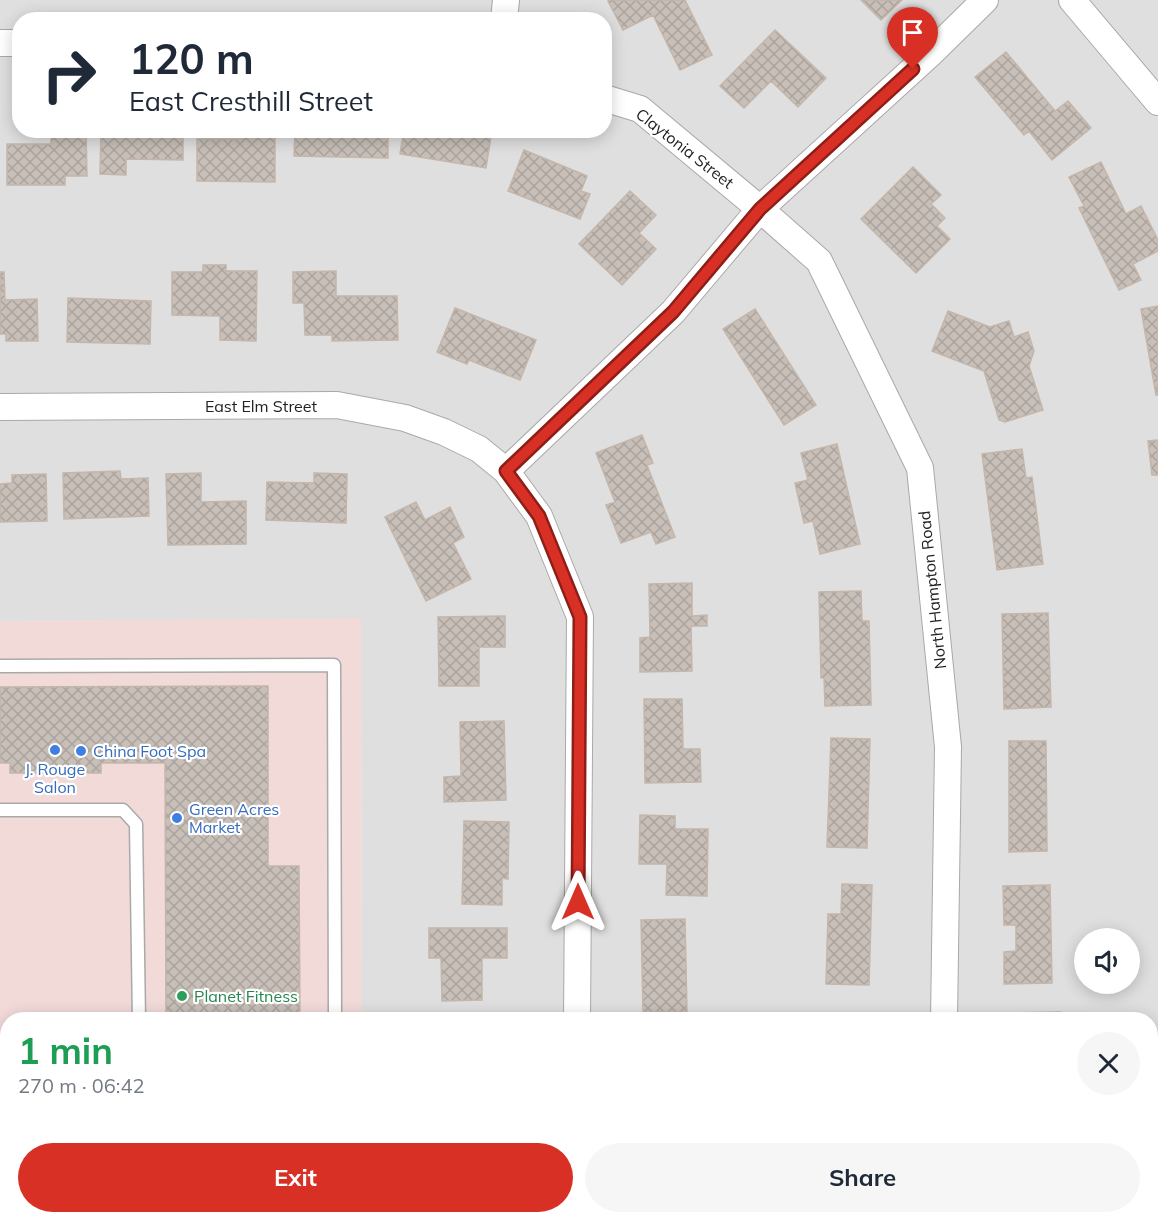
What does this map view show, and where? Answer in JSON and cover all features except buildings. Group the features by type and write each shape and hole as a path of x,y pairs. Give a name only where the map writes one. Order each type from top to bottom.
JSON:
{"street":[{"path":"506,471 673,312 760,209 930,54 985,0"},
{"path":"1072,0 1158,102"},
{"name":"Claytonia Street","path":"612,100 640,109 760,209"},
{"name":"North Hampton Road","path":"760,209 819,261 920,468 948,747 944,1012"},
{"name":"East Elm Street","path":"0,407 337,405 405,418 444,432 479,449 506,471 539,516 580,617 577,1012"}],"lane":[{"path":"0,666 334,664 335,1012"},
{"path":"0,810 123,810 136,824 139,1012"}],"shaded area":[{"path":"0,0 1158,0 1158,1012 362,1012 361,619 0,621"},
{"path":"361,618 362,1012 0,1012 0,621"}],"place":[{"name":"J. Rouge Salon","path":"55,750"},
{"name":"China Foot Spa","path":"81,751"},
{"name":"Green Acres Market","path":"177,818"},
{"name":"Planet Fitness","path":"182,996"}],"route":[{"path":"578,902 580,617 539,516 506,471 673,312 760,209 913,69"}]}
